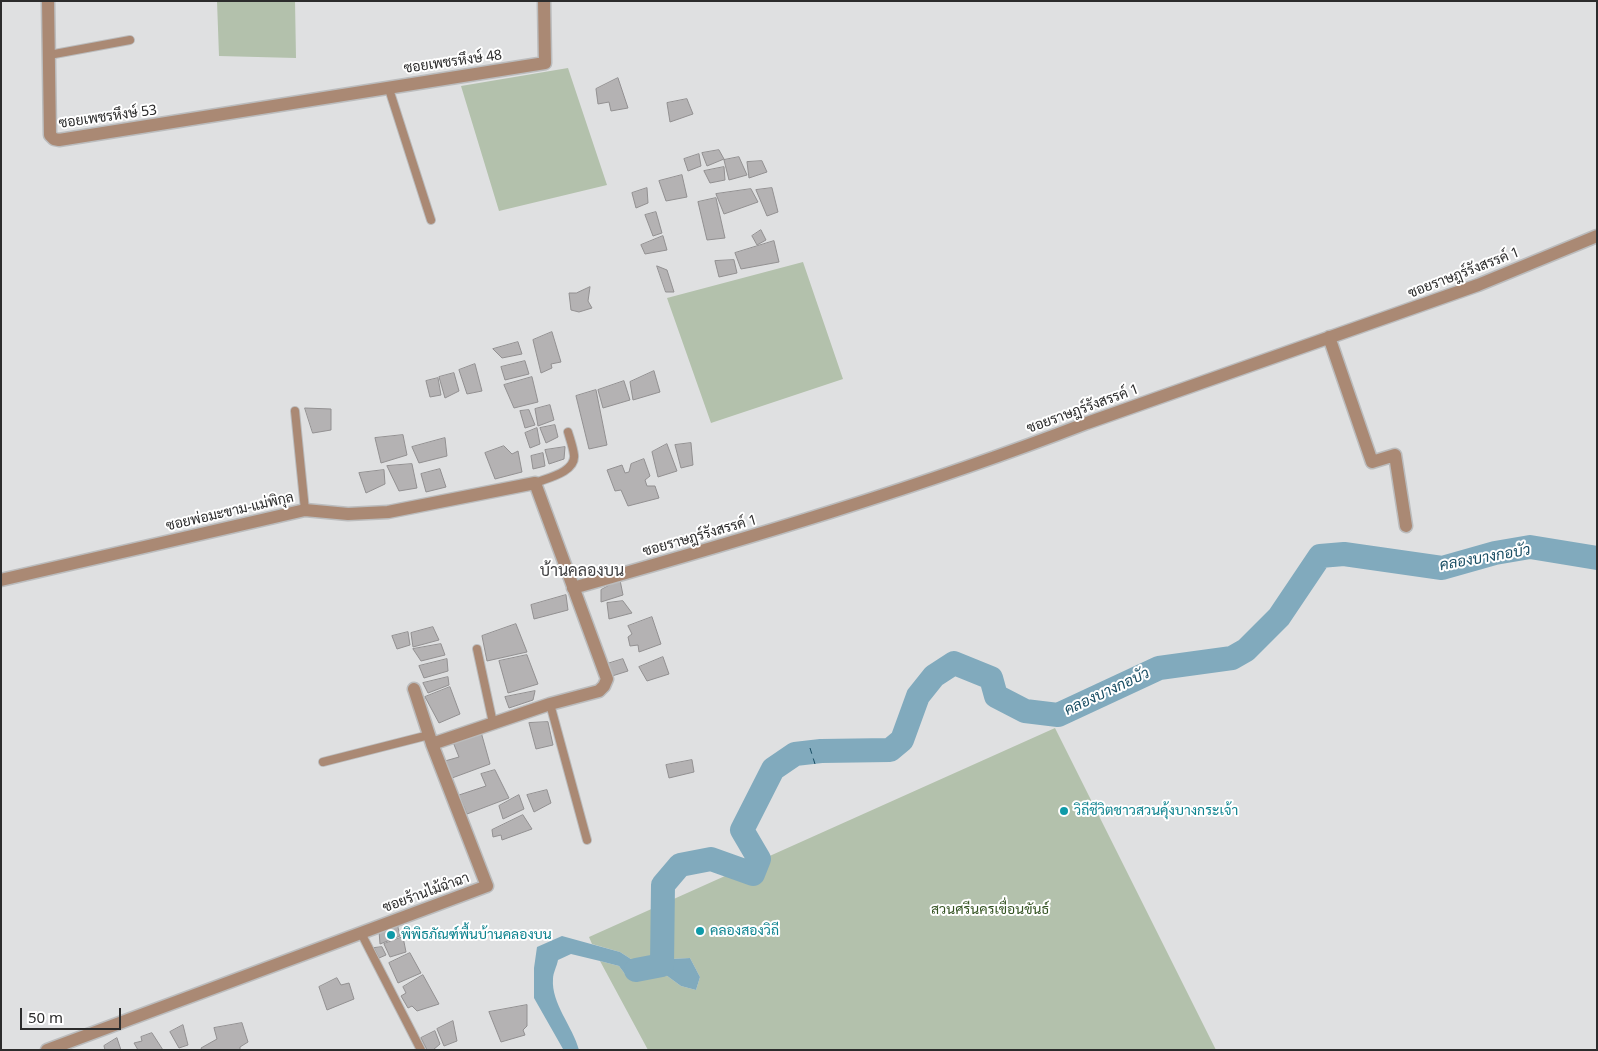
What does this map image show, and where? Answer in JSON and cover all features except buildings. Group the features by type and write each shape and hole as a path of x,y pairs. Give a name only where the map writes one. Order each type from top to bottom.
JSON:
{"street":[{"name":"ซอยเพชรหึงษ์ 53","path":"48,1 50,135 54,140 304,102"},
{"name":"ซอยเพชรหึงษ์ 48","path":"304,102 388,86 545,64 544,1"},
{"name":"ซอยราษฎร์รังสรรค์ 1","path":"572,588 732,542 1034,444 1478,285 1597,236"},
{"path":"1329,337 1372,462 1395,455 1406,526"},
{"path":"414,689 431,739 493,723 550,704 599,691 604,686 607,679 535,483"},
{"name":"ซอยพ่อมะขาม-แม่พิกุล","path":"1,580 305,510 348,514 388,512 535,483"},
{"name":"ซอยร้านไม้ฉำฉา","path":"47,1050 487,886 431,739"}],"lane":[{"path":"49,56 130,40"},
{"path":"388,86 431,220"},
{"path":"295,411 305,510"},
{"path":"535,483 563,471 572,464 575,457 568,432"},
{"path":"477,649 493,723"},
{"path":"550,704 587,840"},
{"path":"323,762 431,739"},
{"path":"360,933 421,1050"}],"green space":[{"path":"217,1 295,1 296,58 219,56"},
{"path":"568,68 607,185 499,211 461,86"},
{"path":"803,262 843,379 711,423 667,298"},
{"name":"สวนศรีนครเขื่อนขันธ์","path":"1055,728 1216,1050 648,1050 600,961 619,966 628,978 659,970 681,986 696,990 700,977 690,958 634,961 620,952 592,944 589,937"}],"water":[{"path":"562,936 620,952 634,961 690,958 700,977 696,990 681,986 659,970 628,978 619,966 571,954 558,960 553,977 553,988 555,997 579,1050 559,1050 563,1049 534,998 534,968 537,947"}],"waterway":[{"name":"คลองบางกอบัว","path":"636,970 662,965 663,885 680,865 711,859 753,874 759,859 742,830 773,769 795,754 821,751 890,750 902,740 918,696 934,676 954,663 991,678 996,696 1025,711 1058,715 1159,668 1232,658 1246,650 1279,617 1320,556 1344,554 1442,568 1495,553 1530,547 1597,558"}],"ferry route":[{"path":"810,748 815,764"}],"place":[{"name":"วิถีชีวิตชาวสวนคุ้งบางกระเจ้า","path":"1064,811"},
{"name":"คลองสองวิถี","path":"700,931"},
{"name":"พิพิธภัณฑ์พื้นบ้านคลองบน","path":"391,935"}],"district":[{"name":"บ้านคลองบน","path":"582,571"}]}
